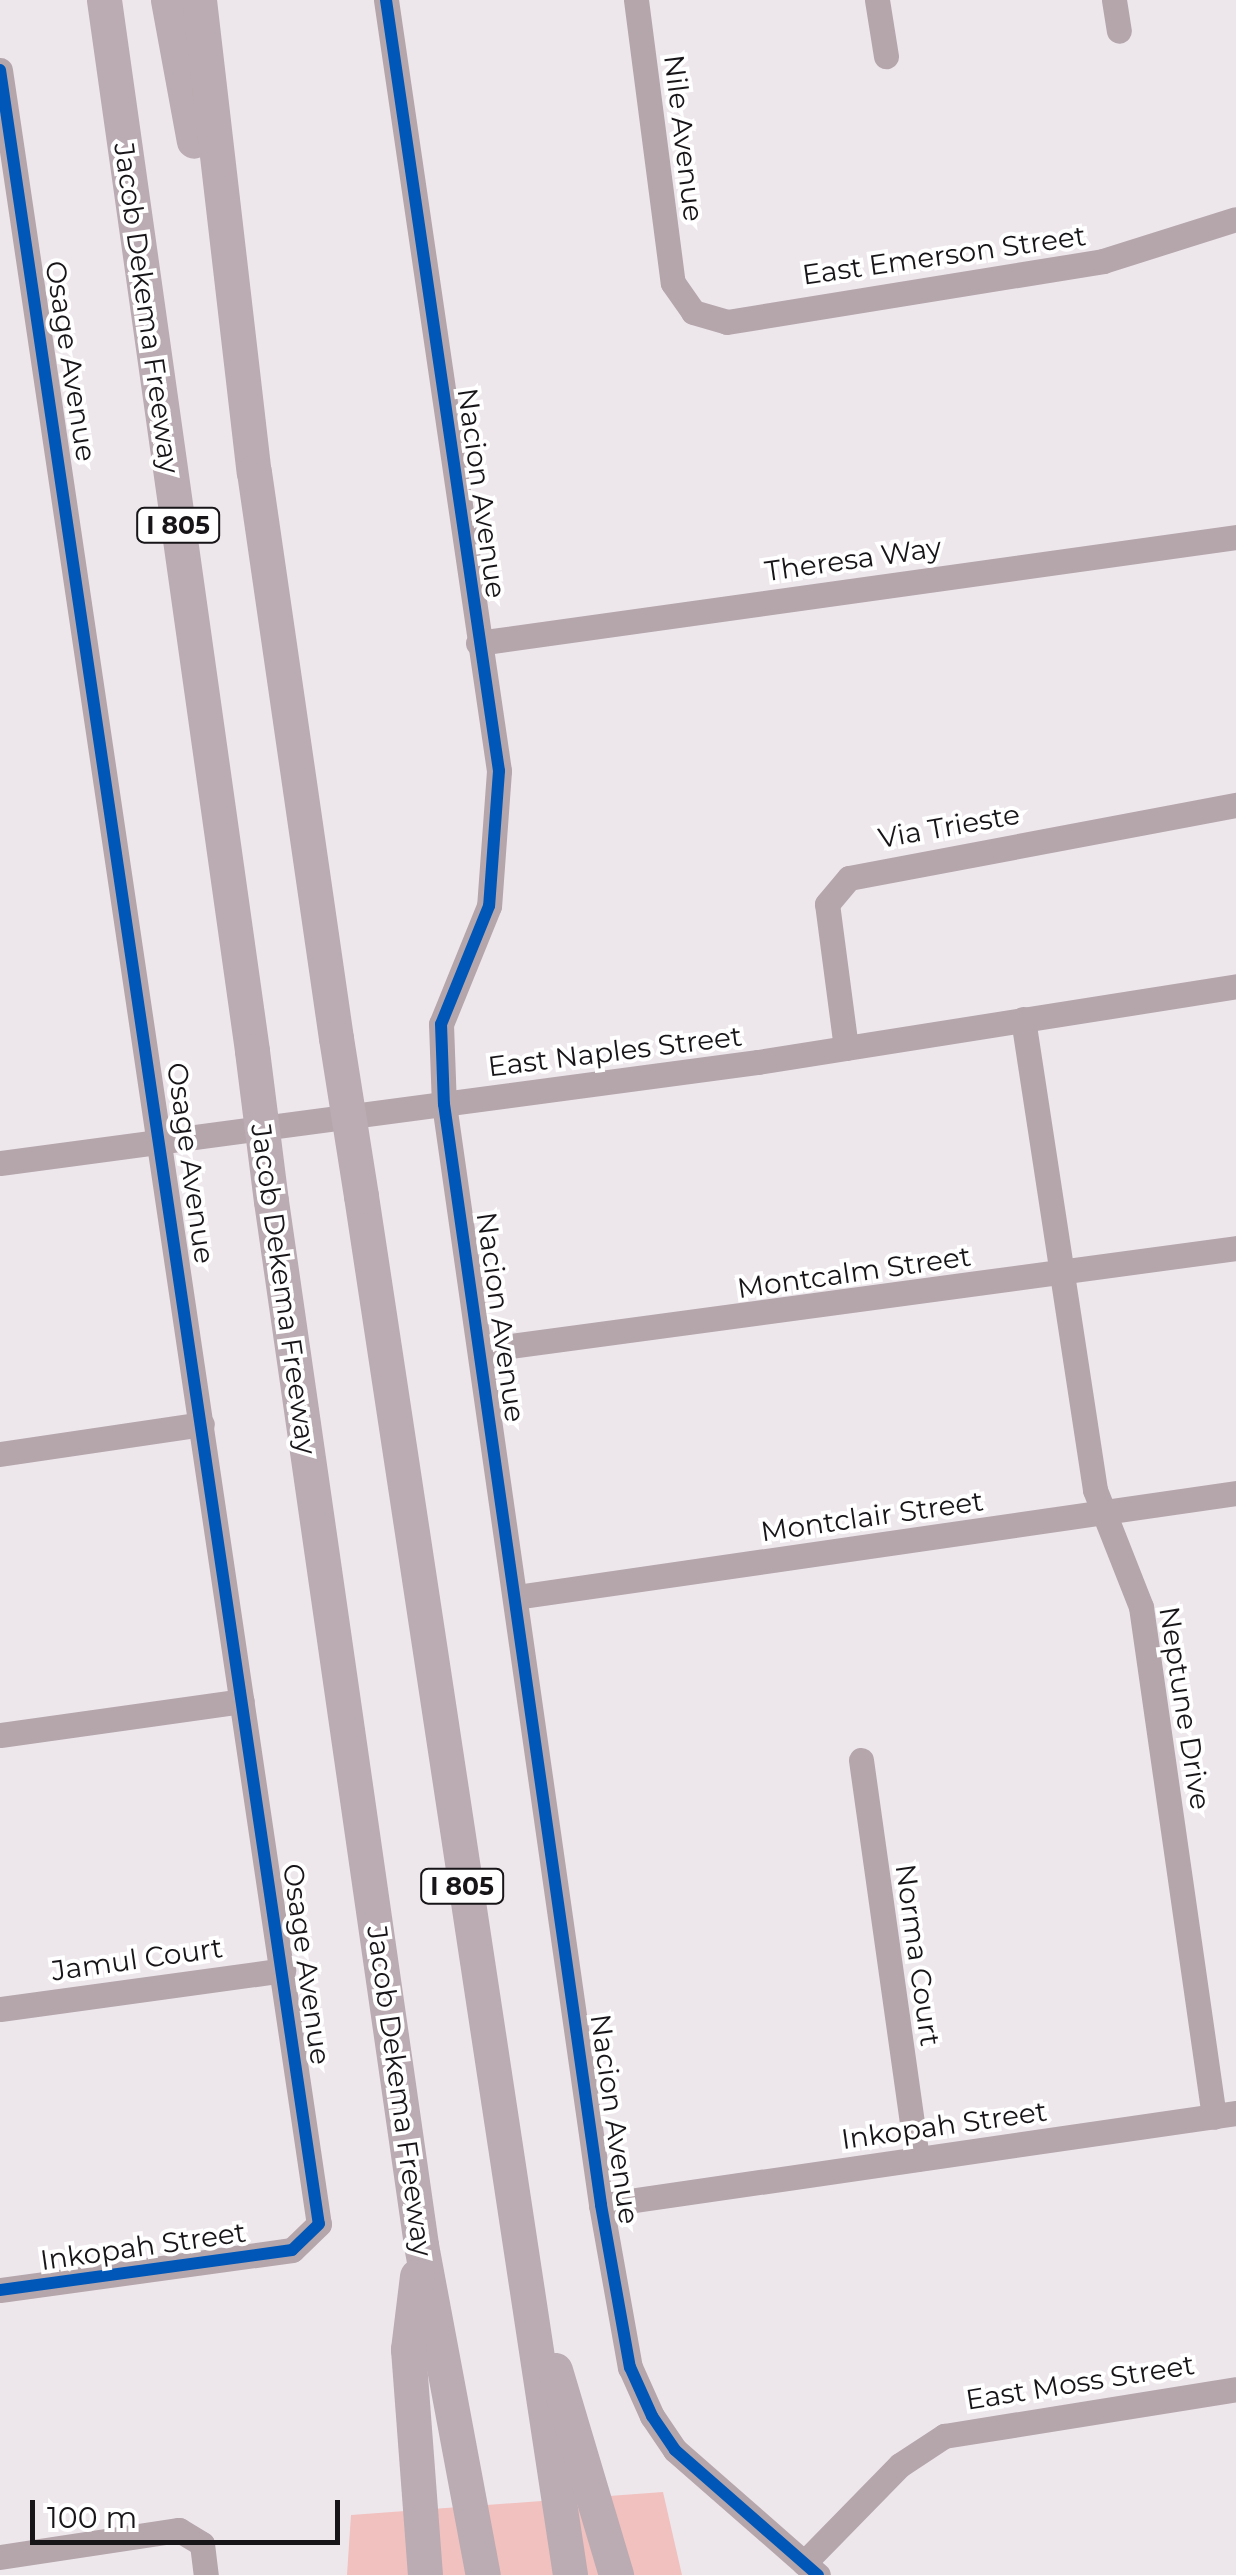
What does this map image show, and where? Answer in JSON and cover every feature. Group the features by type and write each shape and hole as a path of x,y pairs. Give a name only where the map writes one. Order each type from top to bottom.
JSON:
{"highway":[{"name":"Jacob Dekema Freeway","path":"104,0 271,1201 422,2245 483,2575"},
{"path":"124,0 252,1051"},
{"path":"168,0 254,472"},
{"name":"I 805","path":"199,0 254,472 511,2218 570,2575"},
{"path":"511,2218 616,2575"},
{"path":"422,2245 408,2349 425,2575"}],"street":[{"name":"Nacion Avenue","path":"386,0 478,642 500,846 489,906 440,1024 444,1104 601,2205 630,2366 652,2416 676,2450 811,2569"},
{"name":"Nile Avenue","path":"636,0 673,283"},
{"path":"877,0 886,56"},
{"path":"1114,0 1119,31"},
{"name":"Osage Avenue","path":"0,70 162,1142 319,2224 292,2250"},
{"name":"East Emerson Street","path":"673,283 692,312 727,322 1128,257 1236,219"},
{"name":"Theresa Way","path":"478,642 1236,537"},
{"name":"Via Trieste","path":"846,1048 827,904 849,878 1236,805"},
{"name":"East Naples Street","path":"0,1163 846,1048 1236,986"},
{"name":"Neptune Drive","path":"1022,1019 1102,1513 1141,1606 1225,2115"},
{"name":"Montcalm Street","path":"480,1350 1236,1248"},
{"path":"0,1454 202,1424"},
{"name":"Montclair Street","path":"516,1598 1236,1493"},
{"path":"0,1735 242,1701"},
{"name":"Norma Court","path":"861,1760 916,2159"},
{"name":"Jamul Court","path":"0,2009 283,1970"},
{"name":"Inkopah Street","path":"601,2205 1225,2115"},
{"name":"Inkopah Street","path":"0,2290 292,2250"},
{"name":"East Moss Street","path":"811,2569 900,2465 944,2436 1236,2389"},
{"path":"0,2557 180,2530 202,2544 206,2575"}],"shaded area":[{"path":"663,2492 682,2575 347,2575 351,2515"}],"cycle path":[{"path":"386,0 499,771 489,906 441,1024 444,1104 601,2205 630,2367 652,2416 675,2450 818,2575"},
{"path":"0,70 319,2224 292,2250 0,2290"}]}
